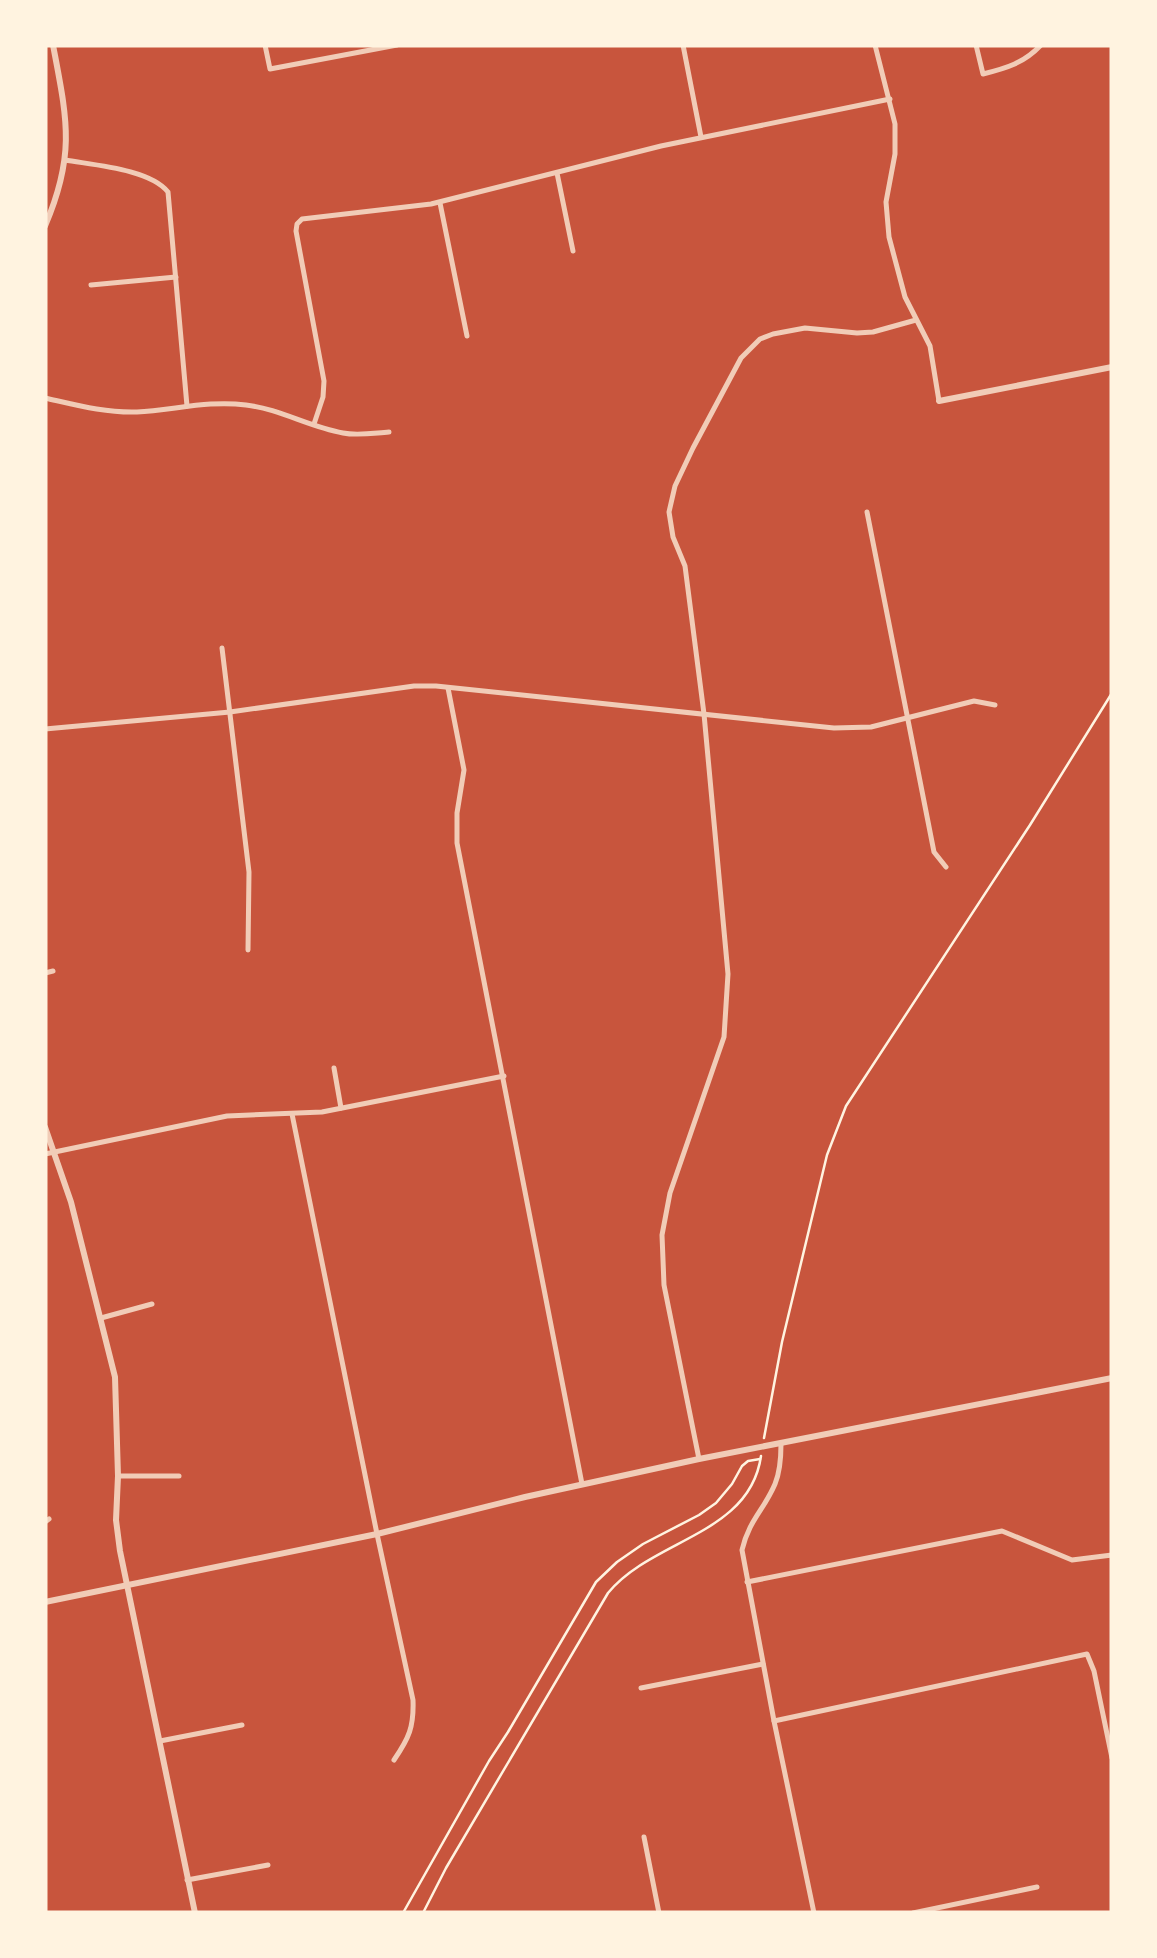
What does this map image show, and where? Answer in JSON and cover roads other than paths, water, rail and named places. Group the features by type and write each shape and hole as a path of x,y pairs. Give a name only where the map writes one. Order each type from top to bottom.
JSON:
{"street":[{"path":"45,226 65,160 66,116 53,45"},
{"path":"266,45 270,69 397,45"},
{"path":"683,45 701,137"},
{"path":"875,45 896,124 886,215 897,269 930,346 939,401 1109,367"},
{"path":"976,45 983,74 1012,67 1041,45"},
{"path":"314,424 324,381 296,234 297,224 308,216 417,207 701,137 890,99"},
{"path":"65,160 123,171 163,186 170,201 187,406"},
{"path":"556,172 573,251"},
{"path":"440,202 466,336"},
{"path":"91,285 176,277"},
{"path":"698,1460 664,1285 662,1236 670,1193 724,1037 728,974 704,714 685,566 669,512 674,486 693,448 742,358 760,339 806,328 874,332 916,320"},
{"path":"45,398 121,412 214,403 256,406 348,434 389,432"},
{"path":"867,512 934,852 946,867"},
{"path":"222,648 249,872 248,950"},
{"path":"45,729 230,712 414,686 834,728 872,727 974,702 995,704"},
{"path":"448,688 464,762 457,843 582,1484"},
{"path":"45,974 53,971"},
{"path":"334,1068 341,1108"},
{"path":"45,1154 227,1116 341,1108 504,1076"},
{"path":"292,1114 413,1700 409,1737 394,1760"},
{"path":"45,1128 71,1202 115,1376 116,1520 126,1586 195,1913"},
{"path":"101,1318 152,1304"},
{"path":"45,1602 377,1534 582,1484 1112,1378"},
{"path":"781,1444 776,1483 747,1530 742,1550 814,1913"},
{"path":"118,1476 179,1476"},
{"path":"747,1582 1002,1532 1072,1560 1112,1555"},
{"path":"774,1722 1087,1654 1094,1670 1112,1758"},
{"path":"641,1688 762,1664"},
{"path":"1102,1708 1112,1706"},
{"path":"160,1741 242,1725"},
{"path":"644,1838 659,1913"},
{"path":"188,1880 268,1864"},
{"path":"913,1913 1037,1887"}]}
